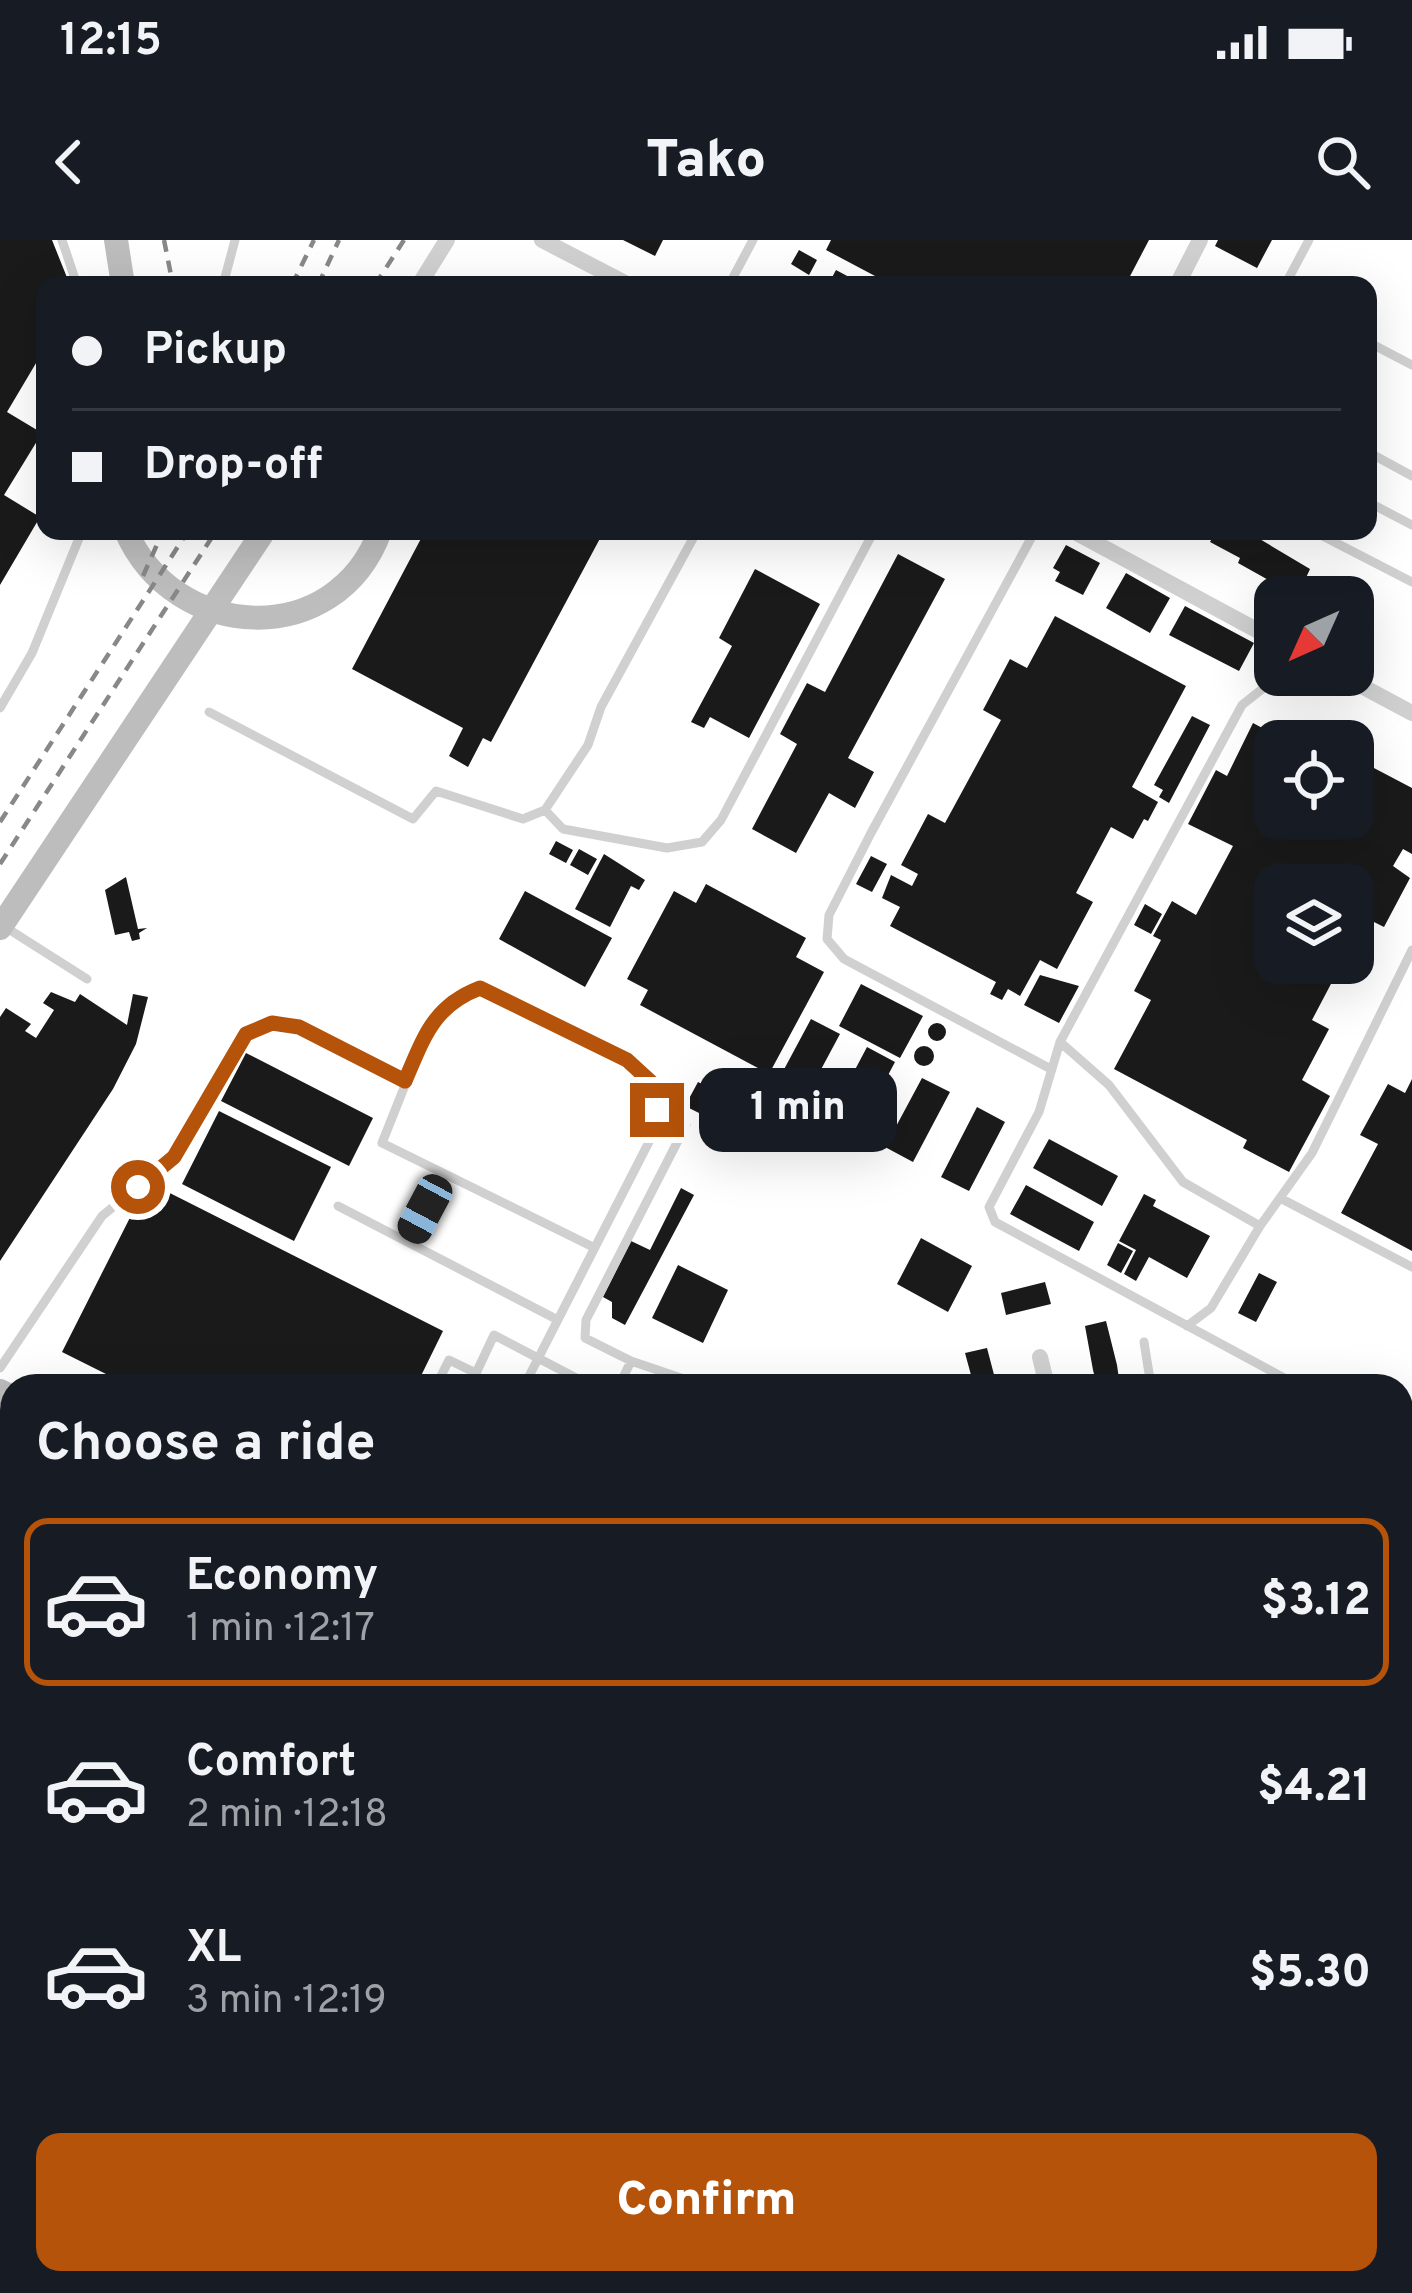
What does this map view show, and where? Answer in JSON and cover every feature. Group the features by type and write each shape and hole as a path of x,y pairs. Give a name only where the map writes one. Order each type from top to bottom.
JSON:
{"street":[{"path":"116,240 122,276"},
{"path":"425,276 447,240"},
{"path":"542,240 612,276"},
{"path":"1182,276 1200,240"},
{"path":"130,540 170,592 203,610 240,620 275,619 321,602 354,574 375,540"},
{"path":"1,927 258,540"},
{"path":"1090,540 1254,629"},
{"path":"1374,692 1412,712"},
{"path":"1040,1357 1045,1374"}],"lane":[{"path":"62,240 74,276"},
{"path":"225,276 235,240"},
{"path":"734,276 753,240"},
{"path":"1290,276 1309,240"},
{"path":"1377,346 1412,364"},
{"path":"1377,457 1412,476"},
{"path":"1377,507 1412,525"},
{"path":"0,708 32,652 78,540"},
{"path":"209,712 413,819 436,791 523,820 545,810 588,746 601,707 692,540"},
{"path":"545,810 562,829 667,848 702,842 721,820 869,540"},
{"path":"1030,540 871,833 830,915 827,939 844,959 1049,1068"},
{"path":"1330,540 1412,582"},
{"path":"1254,696 1242,705 1060,1042 1039,1112 989,1207 995,1222 1277,1374"},
{"path":"1,927 87,979"},
{"path":"1187,1326 1211,1308 1260,1226 1312,1153 1412,950"},
{"path":"530,1374 655,1123 651,1082 627,1060 480,988 451,1000 425,1035 382,1143 592,1247"},
{"path":"0,1368 102,1216 174,1157 246,1034 272,1023 299,1027 405,1081"},
{"path":"1060,1042 1109,1085 1183,1183 1260,1226"},
{"path":"669,1374 585,1338 586,1320 686,1125"},
{"path":"408,1241 442,1176"},
{"path":"1280,1198 1412,1267"},
{"path":"338,1206 556,1319"},
{"path":"442,1374 449,1360 476,1373 494,1335 567,1374"},
{"path":"1144,1342 1149,1374"},
{"path":"625,1374 631,1361"}],"building":[{"path":"0,240 52,240 66,276 36,276 36,363 7,412 36,429 36,443 4,495 36,515 36,524 0,585"},
{"path":"623,240 663,240 655,256"},
{"path":"831,240 1149,240 1130,276 875,276 826,250"},
{"path":"1218,240 1272,240 1257,268 1215,246"},
{"path":"799,250 817,260 809,275 791,264"},
{"path":"420,540 599,540 491,742 483,738 468,767 449,756 463,728 352,669"},
{"path":"1211,540 1261,540 1310,569 1307,576 1261,576 1238,563 1240,558"},
{"path":"1066,545 1100,563 1083,595 1055,581 1060,572 1053,568"},
{"path":"898,554 945,579 848,758 874,772 855,808 829,793 796,853 752,829 797,744 780,734 807,683 825,692"},
{"path":"755,569 820,604 749,738 710,717 704,728 691,722 732,646 719,638"},
{"path":"1126,573 1170,598 1150,633 1106,608"},
{"path":"1185,606 1254,643 1239,671 1169,635"},
{"path":"1055,616 1186,686 1132,787 1158,802 1148,821 1144,819 1133,839 1111,827 1076,893 1093,902 1057,969 1040,960 1020,996 1008,989 1002,1000 990,994 996,982 890,926 900,907 882,898 891,875 912,886 918,874 901,865 928,814 945,823 1001,720 983,710 1010,659 1027,668"},
{"path":"1192,716 1210,725 1169,803 1159,797 1163,790 1154,785"},
{"path":"1253,723 1254,840 1374,840 1374,768 1412,788 1412,854 1403,849 1393,866 1410,878 1384,927 1374,922 1374,864 1254,864 1254,984 1331,984 1312,1020 1329,1029 1302,1080 1330,1096 1289,1172 1243,1148 1247,1140 1114,1069 1151,1000 1134,991 1161,940 1153,936 1172,901 1196,915 1233,846 1188,824 1216,770 1227,776"},
{"path":"556,841 573,850 566,863 549,854"},
{"path":"579,849 597,859 588,875 570,865"},
{"path":"604,854 645,880 639,890 631,886 610,927 575,909"},
{"path":"871,856 887,864 872,892 856,884"},
{"path":"126,877 138,929 147,928 139,933 140,939 132,941 129,932 115,935 105,890"},
{"path":"706,884 806,938 796,957 824,972 769,1074 640,1005 648,990 627,979 674,891 696,903"},
{"path":"525,891 612,938 585,987 499,939"},
{"path":"1145,904 1162,914 1151,934 1134,925"},
{"path":"1040,975 1079,986 1059,1023 1024,1005"},
{"path":"861,984 923,1016 900,1058 839,1026"},
{"path":"51,992 75,1002 80,994 127,1025 133,994 148,997 136,1044 113,1089 0,1261 0,1017 6,1008 31,1024 25,1031 36,1038 54,1010 43,1003"},
{"path":"811,1019 840,1034 803,1103 774,1088"},
{"path":"937,1023 946,1032 937,1041 928,1032"},
{"path":"924,1046 934,1056 924,1066 914,1056"},
{"path":"867,1047 895,1062 858,1132 830,1117"},
{"path":"246,1053 373,1118 349,1166 221,1101"},
{"path":"922,1078 950,1092 913,1162 885,1147"},
{"path":"1412,1079 1412,1251 1341,1213 1378,1144 1360,1135 1388,1084 1405,1093"},
{"path":"698,1082 712,1089 699,1113 685,1106"},
{"path":"977,1107 1005,1122 969,1191 941,1177"},
{"path":"219,1111 331,1167 294,1241 182,1184"},
{"path":"1049,1139 1118,1176 1102,1206 1033,1168"},
{"path":"148,1182 443,1331 422,1374 106,1374 62,1352"},
{"path":"1026,1185 1094,1222 1079,1251 1010,1214"},
{"path":"681,1188 694,1195 625,1325 612,1318 612,1302 603,1297 631,1241 650,1250"},
{"path":"1144,1194 1156,1200 1153,1206 1210,1236 1187,1278 1149,1257 1136,1281 1124,1274 1136,1250 1119,1241"},
{"path":"921,1238 972,1266 948,1312 897,1284"},
{"path":"1118,1243 1133,1251 1121,1273 1107,1265"},
{"path":"678,1265 728,1290 703,1343 652,1318"},
{"path":"1259,1273 1277,1282 1256,1322 1238,1313"},
{"path":"1045,1282 1051,1304 1006,1315 1001,1293"},
{"path":"1106,1321 1118,1374 1094,1374 1085,1326"},
{"path":"987,1348 994,1374 971,1374 965,1353"}],"railway":[{"path":"164,240 171,276"},
{"path":"296,276 314,240"},
{"path":"322,276 339,240"},
{"path":"381,276 404,240"},
{"path":"143,576 159,540"},
{"path":"0,822 182,540"},
{"path":"0,864 210,540"}],"route":[{"path":"138,1187 174,1157 246,1034 272,1023 299,1027 405,1081 425,1035 451,1000 480,988 627,1060 651,1082 657,1110"}]}
